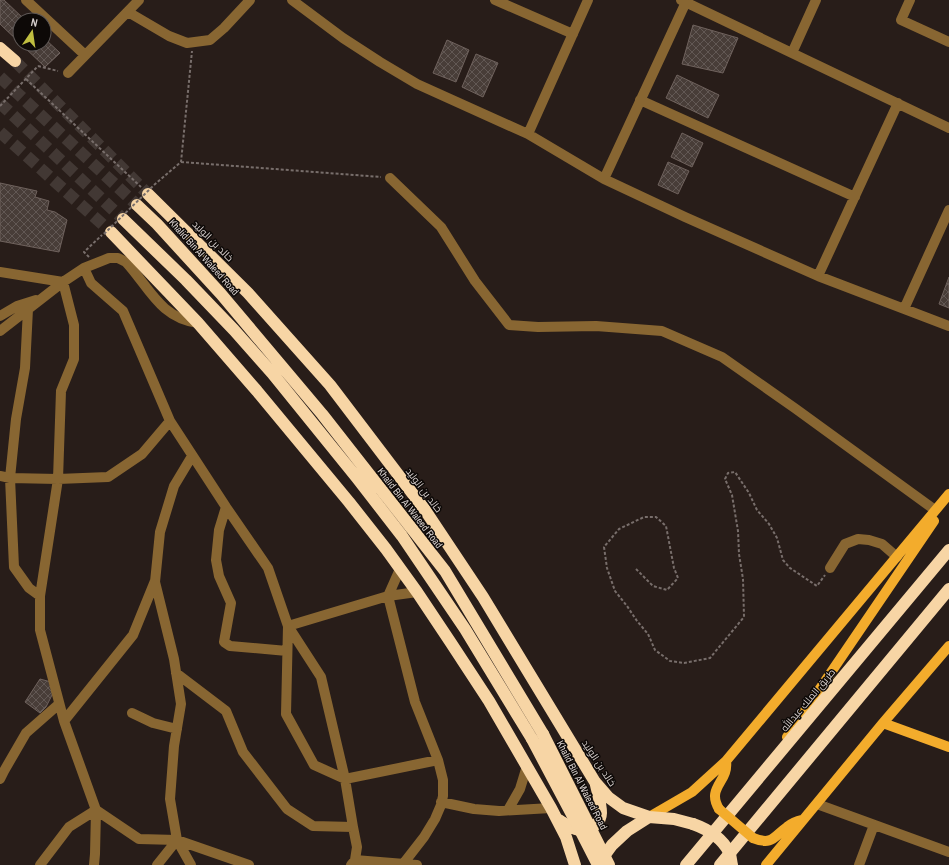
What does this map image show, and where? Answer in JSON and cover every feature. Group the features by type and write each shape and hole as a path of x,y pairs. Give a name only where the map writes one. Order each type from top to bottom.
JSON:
{"highway":[{"path":"0,48 15,62"},
{"name":"خالد بن الوليد","path":"150,190 248,293 330,385 425,510 483,597 595,782 608,797 623,808 649,817 693,824 707,830 720,840 729,852 732,865"},
{"name":"Khalid Bin Al Waleed Road","path":"137,205 158,224 232,306 322,414 445,571 609,865"},
{"name":"Khalid Bin Al Waleed Road","path":"123,219 186,280 234,330 357,478 402,536 538,736 597,865"},
{"path":"107,233 198,323 257,391 349,502 386,550 452,643 489,701 554,813 566,836 575,865"},
{"name":"طريق الملك عبدالله","path":"686,865 949,550"},
{"path":"720,865 949,589"},
{"path":"554,813 572,829 584,831 593,828 598,823 601,814 595,782"},
{"path":"597,865 612,845 627,831 649,817"}],"main road":[{"path":"649,817 692,792 726,761 949,494"},
{"path":"759,778 949,499"},
{"path":"766,865 883,723 948,648"},
{"path":"883,723 949,746"},
{"path":"726,761 725,774 718,784 715,792 716,801 719,809 753,838 763,841 772,840 787,827 797,821 803,820"}],"street":[{"path":"26,0 85,55"},
{"path":"68,73 139,0"},
{"path":"128,12 169,36 187,43 210,40 224,28 250,0"},
{"path":"292,0 343,38 417,84 528,134 604,179 818,276 949,326"},
{"path":"495,0 511,3 573,34"},
{"path":"528,134 588,0"},
{"path":"792,53 816,0"},
{"path":"910,0 901,20 949,42"},
{"path":"604,179 683,1 949,128"},
{"path":"640,100 855,197"},
{"path":"818,276 898,103"},
{"path":"390,178 441,227 475,281 509,325 538,327 596,326 662,331 702,348 722,357 935,510"},
{"path":"904,309 949,210"},
{"path":"0,331 63,282 84,268 114,257 122,259 128,264 166,310 178,318 198,323"},
{"path":"84,268 91,283 123,311 170,422 268,568 288,626 321,677 345,779 354,827 356,847 353,862 417,865"},
{"path":"0,272 63,282"},
{"path":"63,282 74,325 74,359 61,390 58,479 40,596 40,630 64,721 96,810 96,854 94,865"},
{"path":"0,316 17,306 43,298"},
{"path":"28,309 25,368 5,477 14,567 29,588 40,596"},
{"path":"5,477 58,479 108,477 142,454 170,422"},
{"path":"64,721 133,635 155,581 160,532 174,486 192,456"},
{"path":"226,507 219,530 216,560 219,576 231,603 224,642 230,646 287,651"},
{"path":"830,568 845,544 858,539 869,540 882,544 897,557"},
{"path":"400,569 388,596 415,702 438,760 443,780 443,796 435,818 424,838 403,864"},
{"path":"155,581 174,659 182,704 174,746 170,799 177,840 191,865"},
{"path":"288,626 388,596 417,592"},
{"path":"288,626 286,714 314,765 345,779 438,760"},
{"path":"176,673 226,710 243,752 287,809 313,826 354,827"},
{"path":"1,773 26,733 59,704"},
{"path":"132,713 153,723 177,729"},
{"path":"508,810 520,789 527,766"},
{"path":"441,802 474,809 554,813"},
{"path":"816,804 949,852"},
{"path":"96,810 139,839 177,840 249,865"},
{"path":"40,865 68,827 96,810"},
{"path":"859,865 874,825"},
{"path":"157,865 177,840"}],"path":[{"path":"95,263 84,252 107,233 150,190 181,162 192,42"},
{"path":"0,106 38,66 68,73"},
{"path":"26,79 150,190"},
{"path":"181,162 390,178"},
{"path":"636,569 653,586 667,590 678,578 674,568 666,526 656,517 644,517 619,529 604,547 607,568 615,591 648,634 655,650 670,661 684,663 710,658 744,617 738,531 732,495 725,479 728,473 735,472 749,493 757,510 769,524 777,538 783,560 790,568 817,586 830,568"}],"building":[{"path":"0,0 4,0 17,12 12,12 12,35 0,24"},
{"path":"693,25 738,38 723,73 682,64"},
{"path":"447,40 469,50 456,82 433,73"},
{"path":"52,46 60,53 45,67 29,52 52,52"},
{"path":"476,54 498,63 483,97 462,87"},
{"path":"677,75 719,95 708,118 666,98"},
{"path":"682,133 703,143 692,167 671,157"},
{"path":"668,162 689,171 678,194 658,185"},
{"path":"0,183 37,191 35,197 49,201 47,210 55,212 67,220 59,252 0,241"},
{"path":"949,277 949,308 939,304"},
{"path":"40,679 51,682 54,691 46,707 40,713 25,702"}],"tunnel":[{"path":"15,61 148,194"},
{"path":"0,77 137,205"},
{"path":"0,103 123,219"},
{"path":"0,132 111,232"}]}
